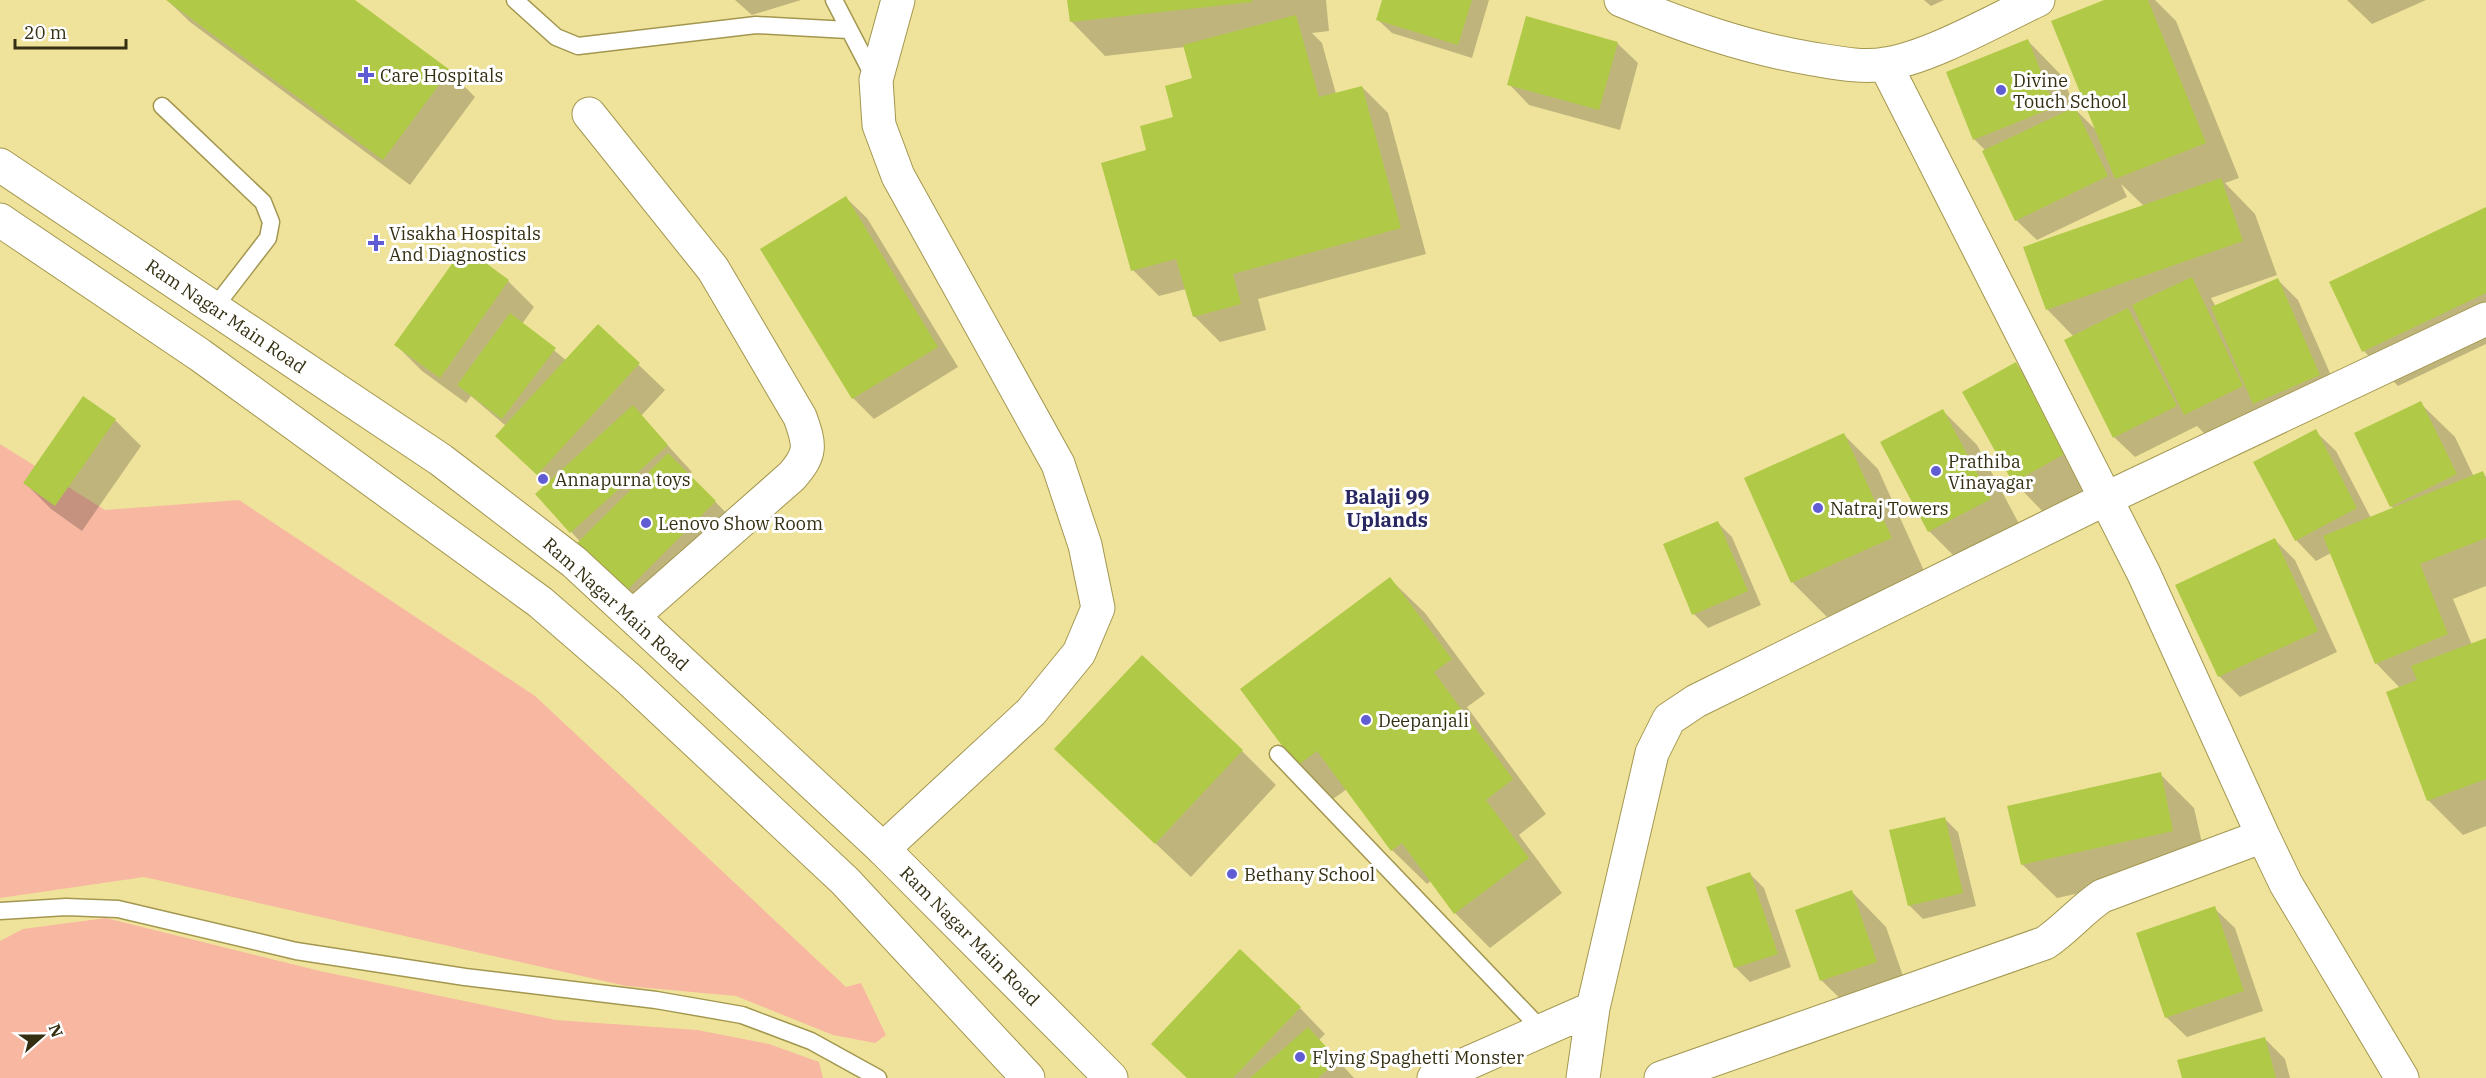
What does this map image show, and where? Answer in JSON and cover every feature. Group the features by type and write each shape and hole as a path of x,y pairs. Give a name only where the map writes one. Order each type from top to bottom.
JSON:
{"street":[{"path":"883,849 1031,712 1079,653 1098,608 1085,545 1058,464 898,176 879,125 876,80 898,0"},
{"path":"1621,0 1701,32 1772,52 1853,66 1885,64 1911,58 2038,0"},
{"path":"1885,64 2144,574 2286,884 2402,1078"},
{"path":"590,114 713,269 800,417 808,439 807,459 792,476 633,616"},
{"name":"Ram Nagar Main Road","path":"0,165 441,460 574,562 883,849 1111,1078"},
{"path":"0,220 209,362 540,602 629,679 845,881 1028,1078"},
{"path":"1583,1078 1593,1008 1652,753 1669,719 1696,701 2105,499 2486,319"},
{"path":"1661,1078 2045,944 2065,930 2085,908 2102,896 2263,836"},
{"path":"1434,1078 1593,1008"}],"lane":[{"path":"515,0 556,37 578,45 756,25 848,30"},
{"path":"834,0 876,80"},
{"path":"162,106 263,202 270,222 268,238 214,308"},
{"path":"1278,754 1542,1030"},
{"path":"0,911 66,907 118,909 296,951 465,977 656,1000 742,1015 811,1041 878,1078"}],"shaded area":[{"path":"0,444 105,510 239,500 535,696 846,987 861,983 886,1035 875,1043 833,1035 736,996 626,986 144,877 0,898"},
{"path":"106,918 320,971 556,1020 697,1030 769,1044 819,1062 823,1078 0,1078 0,941 23,929"}],"building":[{"path":"166,0 355,0 450,70 383,160"},
{"path":"1067,0 1252,0 1252,2 1070,22"},
{"path":"1382,0 1472,0 1458,45 1376,20"},
{"path":"2104,0 2148,0 2206,143 2115,179 2051,21"},
{"path":"1296,15 1319,97 1362,86 1401,228 1233,274 1241,304 1193,317 1176,259 1131,271 1101,163 1146,150 1140,126 1173,117 1165,86 1192,78 1183,45"},
{"path":"1526,16 1618,42 1599,110 1507,85"},
{"name":"Divine Touch School","path":"2028,39 2055,107 1973,140 1946,72"},
{"path":"2075,107 2108,176 2015,221 1982,151"},
{"path":"2221,178 2243,241 2046,310 2023,247"},
{"path":"846,196 938,347 852,399 760,249"},
{"path":"2486,207 2486,293 2362,352 2329,282"},
{"path":"464,247 509,280 440,378 394,345"},
{"path":"2192,277 2243,386 2184,415 2132,305"},
{"path":"2278,278 2320,375 2253,404 2211,307"},
{"path":"2128,308 2177,406 2113,438 2064,340"},
{"path":"510,313 556,348 502,419 457,385"},
{"path":"598,324 640,363 537,475 495,436"},
{"path":"2016,362 2066,453 2013,483 1962,392"},
{"path":"83,396 116,419 55,506 23,483"},
{"path":"2421,401 2457,474 2390,507 2354,433"},
{"path":"633,405 668,445 570,533 535,494"},
{"name":"Prathiba Vinayagar","path":"1943,409 1991,499 1928,532 1880,442"},
{"path":"2316,429 2357,508 2295,541 2253,462"},
{"name":"Natraj Towers","path":"1844,433 1892,538 1791,583 1744,478"},
{"name":"Lenovo Show Room","path":"668,453 716,501 623,594 575,545"},
{"path":"2483,471 2486,479 2486,538 2420,564 2448,634 2375,664 2323,536"},
{"path":"1718,521 1748,591 1692,615 1663,544"},
{"path":"2275,538 2318,631 2218,677 2175,585"},
{"name":"Deepanjali","path":"1390,577 1452,659 1434,672 1513,779 1486,800 1529,858 1454,914 1402,843 1391,851 1317,751 1297,766 1240,689"},
{"path":"2486,638 2486,779 2427,801 2386,692 2417,680 2411,666"},
{"path":"1142,655 1243,750 1155,844 1054,749"},
{"path":"2161,772 2173,831 2021,865 2007,806"},
{"path":"1945,817 1963,893 1908,906 1889,830"},
{"path":"1750,872 1778,954 1734,968 1706,887"},
{"path":"1852,890 1877,962 1820,981 1795,910"},
{"path":"2215,906 2244,991 2165,1018 2136,933"},
{"path":"1240,949 1301,1007 1233,1078 1187,1078 1151,1044"},
{"path":"1308,1027 1338,1060 1318,1078 1250,1078"},
{"path":"2265,1037 2276,1078 2182,1078 2177,1060"}],"place":[{"name":"Care Hospitals","path":"366,75"},
{"name":"Divine Touch School","path":"2001,90"},
{"name":"Visakha Hospitals And Diagnostics","path":"376,243"},
{"name":"Prathiba Vinayagar","path":"1936,471"},
{"name":"Annapurna toys","path":"543,479"},
{"name":"Natraj Towers","path":"1818,508"},
{"name":"Lenovo Show Room","path":"646,523"},
{"name":"Deepanjali","path":"1366,720"},
{"name":"Bethany School","path":"1232,874"},
{"name":"Flying Spaghetti Monster","path":"1300,1057"}],"district":[{"name":"Balaji 99 Uplands","path":"1387,508"}]}
